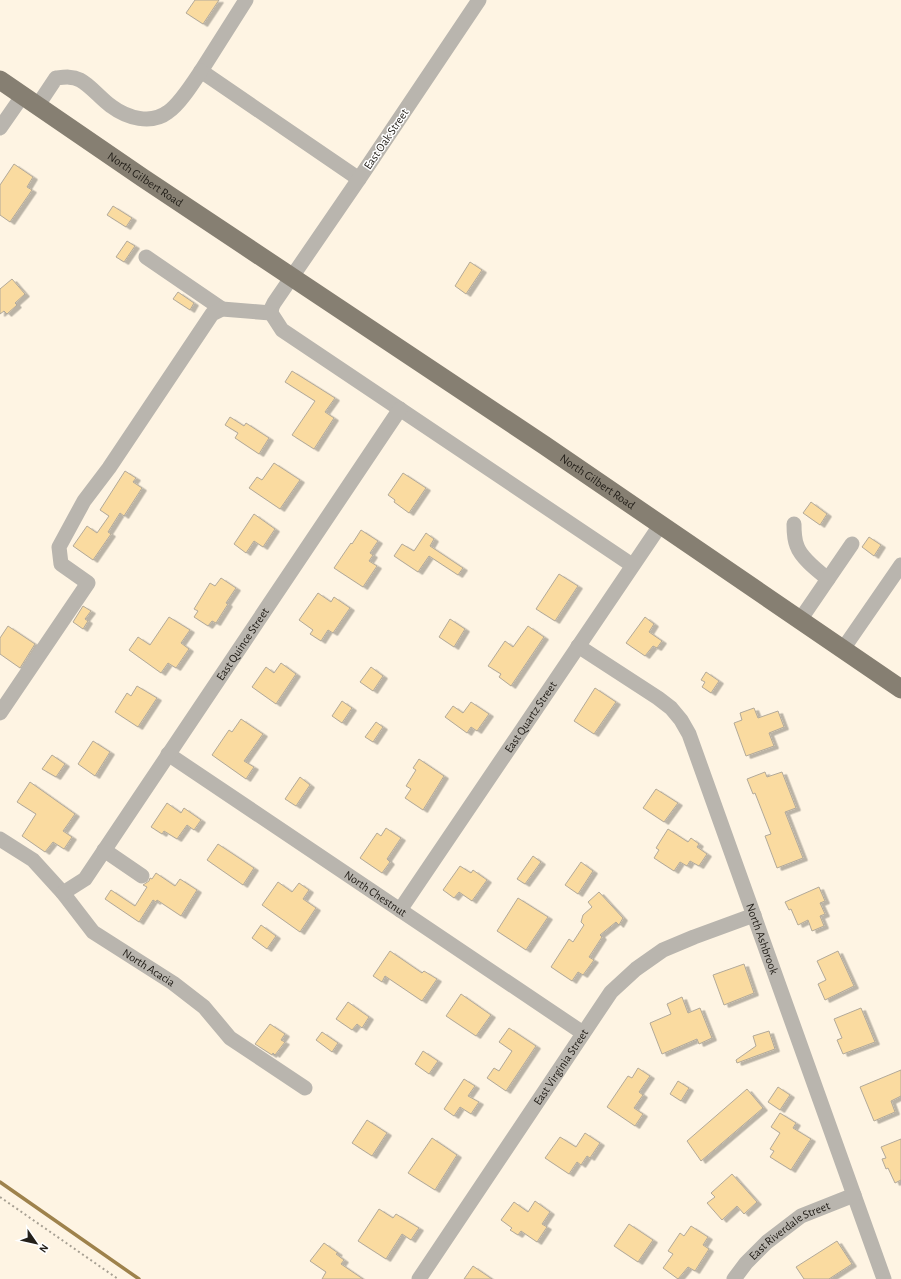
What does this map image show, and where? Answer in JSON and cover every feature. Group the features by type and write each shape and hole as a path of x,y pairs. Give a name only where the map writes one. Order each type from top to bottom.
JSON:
{"main road":[{"name":"North Gilbert Road","path":"0,80 143,178 525,432 901,689"}],"street":[{"path":"0,128 56,78 68,76 81,80 112,107 131,116 144,120 155,118 169,112 201,71 246,0"},
{"name":"East Oak Street","path":"292,277 479,0"},
{"path":"201,71 359,179"},
{"path":"146,257 222,309 271,313"},
{"path":"292,277 272,307 271,313 282,330 632,565"},
{"path":"0,713 88,583 61,564 59,547 84,501 109,468 212,314 222,309"},
{"name":"East Quince Street","path":"63,893 85,879 400,409"},
{"name":"East Quartz Street","path":"400,910 661,524"},
{"path":"794,524 797,548 809,562 828,579"},
{"path":"800,620 852,544"},
{"path":"843,649 901,565"},
{"name":"North Ashbrook","path":"578,646 671,708 681,720 689,734 884,1279"},
{"name":"North Chestnut","path":"168,754 583,1033"},
{"name":"North Acacia","path":"0,839 33,860 63,893 93,932 173,983 204,1007 230,1038 305,1088"},
{"path":"104,850 142,876"},
{"name":"East Virginia Street","path":"419,1279 611,992 636,968 663,950 754,915"},
{"name":"East Riverdale Street","path":"734,1279 746,1263 767,1242 800,1216 854,1195"}],"path":[{"path":"0,1197 118,1279"}],"building":[{"path":"195,0 219,0 203,24 186,13"},
{"path":"14,164 33,177 27,187 32,190 10,222 0,215 0,185"},
{"path":"113,206 132,218 126,227 107,215"},
{"path":"127,241 135,246 124,262 116,257"},
{"path":"470,262 482,270 466,294 455,286"},
{"path":"12,279 25,294 15,303 17,305 7,314 4,311 0,314 0,289"},
{"path":"178,292 194,303 190,310 173,299"},
{"path":"292,371 335,398 325,412 334,418 314,449 292,435 315,401 285,382"},
{"path":"230,417 244,426 246,423 269,438 259,454 235,438 238,433 225,425"},
{"path":"274,463 300,480 280,509 249,488 257,477 262,480"},
{"path":"125,471 136,478 133,482 142,488 124,516 120,513 108,532 111,534 93,560 73,546 87,526 97,533 109,516 100,510"},
{"path":"403,473 426,488 409,513 394,502 395,500 388,495"},
{"path":"811,502 827,514 820,525 803,513"},
{"path":"254,514 275,529 263,547 254,541 246,553 234,544"},
{"path":"361,530 378,541 370,553 373,555 369,561 377,566 363,587 334,568"},
{"path":"426,533 434,539 430,546 463,568 458,575 429,556 418,572 394,556 402,544 414,551"},
{"path":"869,537 881,545 874,556 862,547"},
{"path":"559,574 578,586 555,621 536,609"},
{"path":"221,578 236,588 226,603 228,604 216,623 212,621 208,626 194,617 198,611 194,609 210,583 215,586"},
{"path":"318,593 331,602 334,597 350,608 333,633 328,630 321,641 310,634 313,630 299,620"},
{"path":"83,606 91,611 85,619 88,621 83,629 73,622"},
{"path":"169,617 190,630 181,643 189,649 176,668 168,663 161,673 129,650 138,637 150,645"},
{"path":"645,617 654,624 649,632 662,641 657,648 653,646 645,656 626,643"},
{"path":"450,619 465,629 454,647 439,637"},
{"path":"8,626 35,644 20,668 0,654 0,638"},
{"path":"528,626 544,637 511,686 499,677 501,674 488,666 505,641 513,647"},
{"path":"281,663 296,674 276,704 252,687 266,667 274,673"},
{"path":"371,667 383,676 373,691 360,682"},
{"path":"706,672 719,681 711,693 702,687 705,682 701,680"},
{"path":"137,686 157,698 138,727 115,712 127,693 131,696"},
{"path":"595,688 616,702 594,734 574,721"},
{"path":"342,701 352,708 342,723 332,716"},
{"path":"471,702 489,714 477,731 471,727 467,733 445,717 453,706 463,713"},
{"path":"754,708 758,718 778,711 784,727 769,733 774,746 746,756 734,723 742,720 740,713"},
{"path":"241,719 263,734 244,761 254,767 246,779 212,755 229,730 232,732"},
{"path":"376,722 383,727 373,742 365,737"},
{"path":"93,741 110,752 95,776 78,764"},
{"path":"52,755 65,764 56,777 42,769"},
{"path":"419,759 444,776 423,810 405,798 411,789 406,786 416,770 413,768"},
{"path":"765,772 767,777 782,772 796,808 785,812 803,858 777,868 765,836 771,834 755,793 753,794 747,779"},
{"path":"300,777 310,785 296,806 285,799"},
{"path":"30,782 75,814 63,831 72,837 64,849 53,842 45,852 22,836 36,814 17,802"},
{"path":"656,789 678,803 664,822 643,808"},
{"path":"167,803 181,813 184,808 201,820 194,830 187,825 177,839 164,831 162,834 151,827"},
{"path":"386,828 401,838 387,859 390,862 382,873 360,858 377,833 381,836"},
{"path":"668,829 688,842 691,838 699,844 697,847 707,854 699,866 690,861 687,866 680,862 674,871 654,858 659,850 656,848"},
{"path":"218,844 254,868 243,885 207,860"},
{"path":"533,856 541,862 525,884 517,879"},
{"path":"581,862 593,871 578,894 565,885"},
{"path":"460,866 471,873 473,870 487,880 472,901 459,892 454,898 443,890"},
{"path":"156,873 175,886 180,879 197,890 181,916 157,900 156,902 153,900 139,922 105,899 111,890 135,906 147,887 143,885 149,881 150,878 152,879"},
{"path":"278,882 292,892 299,883 309,890 303,899 316,908 300,932 262,905"},
{"path":"819,887 825,901 820,903 825,914 820,916 824,926 812,931 808,920 798,925 791,909 789,910 785,902"},
{"path":"599,892 623,918 619,925 616,922 600,935 602,937 589,957 594,960 583,975 578,972 572,981 551,967 569,939 573,942 584,925 581,922 583,915 592,907 588,902"},
{"path":"518,898 548,917 526,950 497,931"},
{"path":"261,925 276,936 267,949 252,938"},
{"path":"390,951 422,973 424,971 437,979 422,1001 385,976 382,982 373,976"},
{"path":"838,951 854,986 825,1000 818,984 826,980 817,961"},
{"path":"744,964 754,993 724,1005 713,975"},
{"path":"461,994 491,1015 476,1036 446,1016"},
{"path":"682,997 688,1013 700,1008 712,1038 699,1044 697,1039 662,1054 650,1023 671,1014 667,1004"},
{"path":"348,1002 369,1017 362,1028 357,1024 352,1030 336,1019"},
{"path":"861,1008 875,1042 843,1054 837,1040 842,1038 834,1019"},
{"path":"270,1024 285,1034 281,1040 285,1042 275,1055 273,1053 272,1055 255,1044"},
{"path":"509,1028 536,1046 506,1091 487,1078 494,1068 499,1071 512,1051 499,1042"},
{"path":"769,1031 775,1049 737,1063 736,1060 756,1046 753,1036"},
{"path":"322,1032 338,1043 332,1052 316,1040"},
{"path":"423,1051 438,1061 429,1074 415,1064"},
{"path":"638,1068 650,1076 639,1092 643,1095 634,1108 643,1114 635,1126 607,1107 628,1076 632,1078"},
{"path":"901,1070 901,1096 891,1101 895,1112 874,1121 860,1087"},
{"path":"464,1079 475,1086 468,1096 479,1102 471,1114 460,1107 454,1116 444,1109"},
{"path":"678,1081 689,1088 681,1101 670,1094"},
{"path":"778,1087 790,1095 780,1110 768,1102"},
{"path":"747,1089 763,1108 701,1161 687,1141"},
{"path":"780,1113 796,1123 793,1128 811,1139 791,1170 770,1157 774,1151 770,1149 780,1133 771,1127"},
{"path":"367,1120 387,1133 372,1156 352,1143"},
{"path":"585,1133 600,1143 590,1158 587,1156 581,1165 577,1162 569,1174 545,1158 560,1137 576,1147"},
{"path":"432,1138 457,1155 435,1190 408,1173"},
{"path":"901,1139 901,1180 895,1183 888,1168 886,1169 882,1159 886,1158 881,1147"},
{"path":"732,1174 757,1202 744,1214 737,1206 722,1220 707,1203 715,1197 711,1193"},
{"path":"535,1201 550,1212 542,1224 547,1227 537,1242 521,1231 518,1235 510,1230 512,1228 501,1220 514,1202 528,1212"},
{"path":"379,1209 393,1218 396,1214 419,1228 411,1240 402,1234 386,1259 358,1241"},
{"path":"629,1224 653,1240 638,1262 614,1246"},
{"path":"691,1226 708,1237 703,1245 709,1249 695,1271 688,1267 678,1279 663,1268 673,1254 668,1251 680,1233 684,1236"},
{"path":"837,1241 852,1264 829,1279 804,1279 796,1267"},
{"path":"324,1243 338,1253 336,1254 344,1260 341,1264 363,1279 322,1279 326,1272 310,1261"},
{"path":"473,1266 492,1279 464,1279"}],"waterway":[{"path":"0,1182 139,1279"}]}
